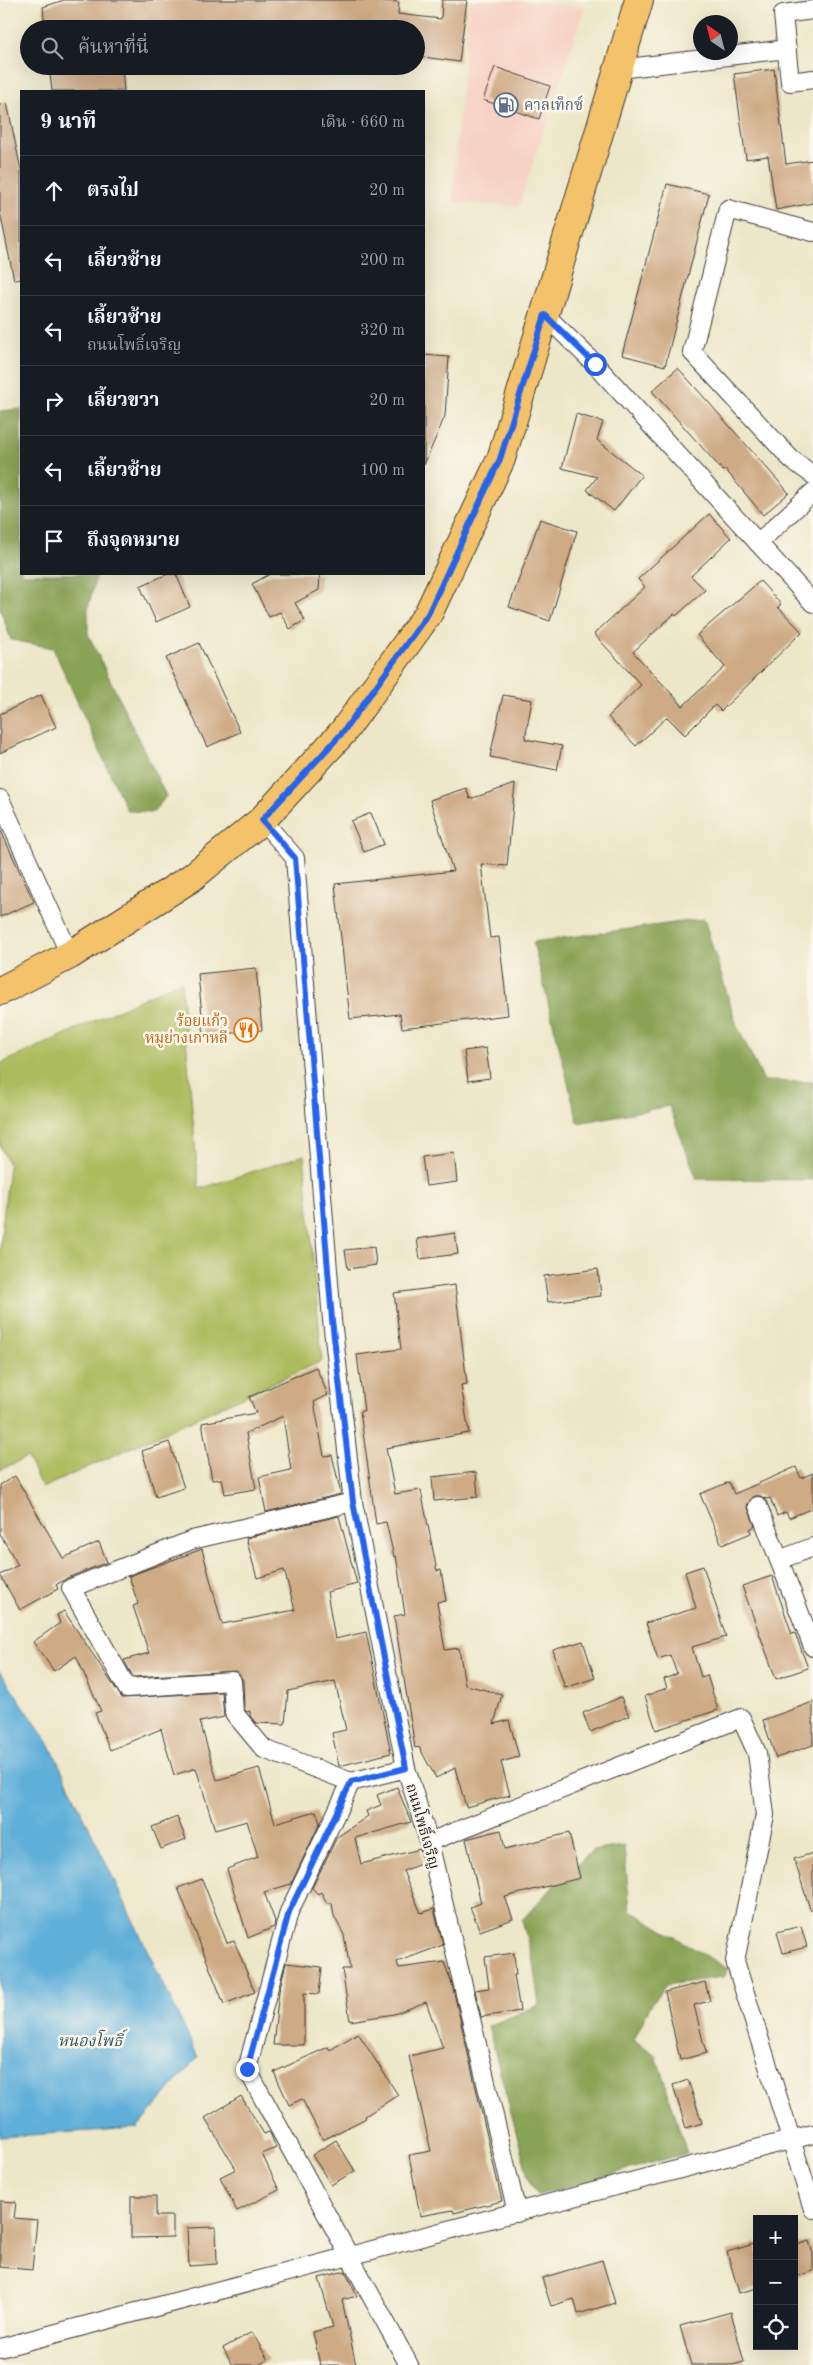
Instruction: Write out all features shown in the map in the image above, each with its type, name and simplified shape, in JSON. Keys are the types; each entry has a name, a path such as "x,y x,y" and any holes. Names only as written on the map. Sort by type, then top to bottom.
{"main road":[{"path":"0,991 70,955 191,878 262,820 343,732 428,614 500,459 640,0"}],"street":[{"path":"813,10 783,14 790,82 813,80"},
{"path":"619,69 786,49"},
{"path":"813,232 728,209 692,352 791,459 813,475"},
{"path":"545,315 595,364 813,603"},
{"path":"758,544 813,492"},
{"path":"0,798 70,955"},
{"name":"ถนนโพธิ์เจริญ","path":"262,820 295,858 332,1320 353,1502 406,1768 429,1842 517,2213"},
{"path":"353,1502 192,1540 71,1588 127,1688 232,1681 234,1713 264,1749 351,1782 406,1768"},
{"path":"758,1506 813,1647"},
{"path":"779,1560 813,1547"},
{"path":"429,1842 741,1718 757,1753 765,1814 736,1961 813,2209"},
{"path":"351,1782 289,1912 247,2069 409,2365"},
{"path":"0,2348 813,2134"}],"shaded area":[{"name":"คาลเท็กซ์","path":"469,0 502,0 585,7 519,206 452,202"}],"green space":[{"path":"20,409 20,575 98,575 96,576 88,608 88,634 166,796 154,812 127,811 53,648 11,640 0,608 0,411"},
{"path":"704,919 737,1026 764,1081 813,1082 813,1180 697,1179 669,1106 578,1123 533,942"},
{"path":"181,981 199,1189 304,1155 322,1361 42,1488 27,1457 0,1470 0,1248 9,1165 0,1145 0,1064"},
{"path":"624,1846 630,1910 728,1969 723,1977 666,1985 650,2006 634,2040 656,2055 687,2153 538,2195 530,2184 488,2026 539,2005 533,1963 522,1920 554,1885 593,1850"}],"water":[{"name":"หนองโพธิ์","path":"0,1671 50,1745 198,2057 137,2128 0,2137"}],"building":[{"path":"64,0 367,0 399,2 398,14 441,19 442,0 467,0 459,62 425,57 425,20 44,20 43,7"},
{"path":"495,67 550,86 539,119 483,100"},
{"path":"774,69 786,164 813,160 813,203 776,210 768,156 746,159 734,74"},
{"path":"50,75 123,75 124,90 52,90"},
{"path":"7,103 20,165 20,279 14,280 0,212 0,104"},
{"path":"667,184 709,194 665,366 622,355"},
{"path":"425,355 449,357 445,416 425,463"},
{"path":"678,368 789,493 763,515 725,469 723,471 652,391"},
{"path":"576,414 603,422 597,440 642,475 614,511 587,490 597,477 562,468"},
{"path":"709,514 731,538 691,576 705,590 676,616 674,614 633,652 683,706 725,667 697,635 760,581 781,604 778,607 802,632 721,711 715,705 685,735 667,717 636,746 608,717 641,685 594,634 645,587 638,579"},
{"path":"540,519 577,531 550,621 509,607"},
{"path":"166,575 176,575 190,607 156,622 140,586"},
{"path":"268,575 320,575 319,590 295,603 305,620 290,629 280,612 269,617 252,584"},
{"path":"199,643 240,732 207,747 166,658"},
{"path":"41,695 56,727 0,753 0,714"},
{"path":"503,695 532,700 525,739 562,746 557,770 490,757"},
{"path":"515,784 507,866 481,864 490,938 499,937 508,1015 402,1028 400,1014 350,1019 335,884 453,871 430,800 466,788 470,799"},
{"path":"371,813 384,844 364,852 351,821"},
{"path":"0,829 34,902 0,917"},
{"path":"256,968 262,1030 204,1036 198,974"},
{"path":"486,1048 490,1078 468,1081 464,1051"},
{"path":"454,1153 457,1182 426,1186 422,1157"},
{"path":"455,1233 458,1254 420,1259 417,1239"},
{"path":"374,1247 376,1265 348,1269 345,1250"},
{"path":"598,1269 601,1296 548,1302 544,1276"},
{"path":"455,1285 467,1384 461,1385 469,1433 386,1448 395,1494 421,1490 437,1571 441,1570 446,1601 437,1602 445,1650 459,1648 465,1685 502,1694 494,1724 509,1720 519,1757 501,1762 510,1795 466,1807 455,1768 436,1778 419,1747 415,1748 394,1616 405,1614 396,1556 394,1557 386,1522 376,1524 360,1411 364,1411 357,1355 401,1349 394,1293"},
{"path":"316,1367 328,1395 314,1402 324,1456 332,1455 341,1494 266,1512 259,1477 291,1470 283,1416 246,1433 256,1489 225,1494 222,1479 212,1480 202,1423 256,1413 249,1397"},
{"path":"169,1442 184,1488 156,1497 142,1451"},
{"path":"796,1467 801,1478 813,1473 813,1508 789,1518 786,1512 777,1516 770,1498 754,1496 747,1505 755,1526 750,1529 751,1533 722,1545 700,1494 729,1482 734,1494"},
{"path":"476,1472 478,1497 434,1501 432,1477"},
{"path":"15,1476 63,1558 99,1542 107,1562 67,1578 56,1585 58,1589 20,1610 0,1575 18,1565 0,1534 0,1485"},
{"path":"339,1516 357,1584 327,1592 335,1639 366,1632 391,1753 339,1766 332,1733 346,1730 335,1681 288,1691 285,1724 256,1723 250,1716 250,1711 247,1712 244,1709 243,1680 236,1671 133,1677 124,1660 149,1653 133,1606 138,1604 129,1576 202,1549 222,1624 295,1610 284,1570 257,1578 246,1538"},
{"path":"703,1566 726,1637 692,1647 701,1677 707,1675 718,1710 656,1730 645,1696 667,1688 664,1679 677,1674 670,1655 658,1659 646,1623 696,1608 685,1572"},
{"path":"772,1576 792,1634 795,1633 808,1668 776,1679 742,1586"},
{"path":"64,1611 122,1698 222,1692 224,1717 200,1722 217,1780 259,1768 275,1823 316,1811 320,1823 291,1884 264,1892 275,1921 274,1927 248,1938 227,1869 258,1857 247,1821 215,1830 196,1768 174,1775 161,1729 110,1750 95,1713 101,1711 76,1656 54,1671 33,1642 60,1623 57,1615"},
{"path":"583,1641 595,1678 565,1688 553,1650"},
{"path":"621,1697 629,1716 590,1732 583,1713"},
{"path":"813,1702 813,1745 776,1758 763,1720"},
{"path":"397,1787 411,1822 355,1838 361,1864 420,1849 423,1863 403,1871 421,1913 434,1909 443,1945 397,1962 399,1968 444,1962 452,1984 502,2201 454,2213 453,2210 420,2216 409,2155 431,2151 409,2056 443,2048 426,2002 394,2014 350,2021 342,1969 350,1969 344,1935 334,1916 332,1903 327,1903 321,1892 318,1894 312,1888 337,1837 368,1816 366,1811 381,1805 377,1795"},
{"path":"177,1817 186,1839 161,1849 152,1827"},
{"path":"501,1830 505,1849 569,1833 580,1878 505,1897 513,1919 480,1931 470,1907 481,1903 466,1839"},
{"path":"813,1853 813,1909 810,1909 794,1859"},
{"path":"202,1879 227,1943 234,1941 255,1992 224,2004 178,1888"},
{"path":"801,1926 807,1947 783,1953 777,1932"},
{"path":"514,1953 516,1975 514,1975 520,2011 481,2017 475,1990 489,1988 485,1957"},
{"path":"286,1963 322,1967 319,1994 304,1993 304,2045 273,2045 279,1991"},
{"path":"705,1982 710,2001 694,2005 706,2053 680,2060 665,1992"},
{"path":"358,2033 398,2095 365,2116 366,2118 323,2140 302,2099 289,2105 274,2072 328,2047 330,2050"},
{"path":"688,2080 702,2123 686,2128 673,2085"},
{"path":"241,2096 264,2134 269,2132 271,2135 276,2148 262,2154 279,2190 237,2211 220,2177 236,2169 205,2118"},
{"path":"336,2140 355,2171 331,2185 312,2155"},
{"path":"131,2196 156,2196 156,2216 173,2216 173,2237 131,2238"},
{"path":"0,2201 16,2202 14,2218 37,2220 32,2270 0,2267"},
{"path":"216,2227 217,2264 189,2266 187,2228"},
{"path":"809,2241 813,2254 813,2271 798,2276 798,2260 798,2245"},
{"path":"753,2244 753,2289 739,2293 727,2252"},
{"path":"602,2260 615,2303 578,2314 574,2299 551,2306 542,2278"},
{"path":"345,2271 357,2296 342,2300 356,2365 320,2365 313,2332 333,2327 319,2278"},
{"path":"731,2312 744,2362 732,2365 691,2365 680,2326"},
{"path":"252,2332 268,2360 258,2365 233,2365 223,2348"}],"place":[{"name":"คาลเท็กซ์","path":"506,105"},
{"name":"ร้อยแก้ว หมูย่างเกาหลี","path":"246,1030"}],"route":[{"path":"247,2069 289,1912 351,1782 364,1777 406,1768 353,1502 332,1320 295,858 262,820 343,732 428,614 500,459 545,315 595,364"}]}
